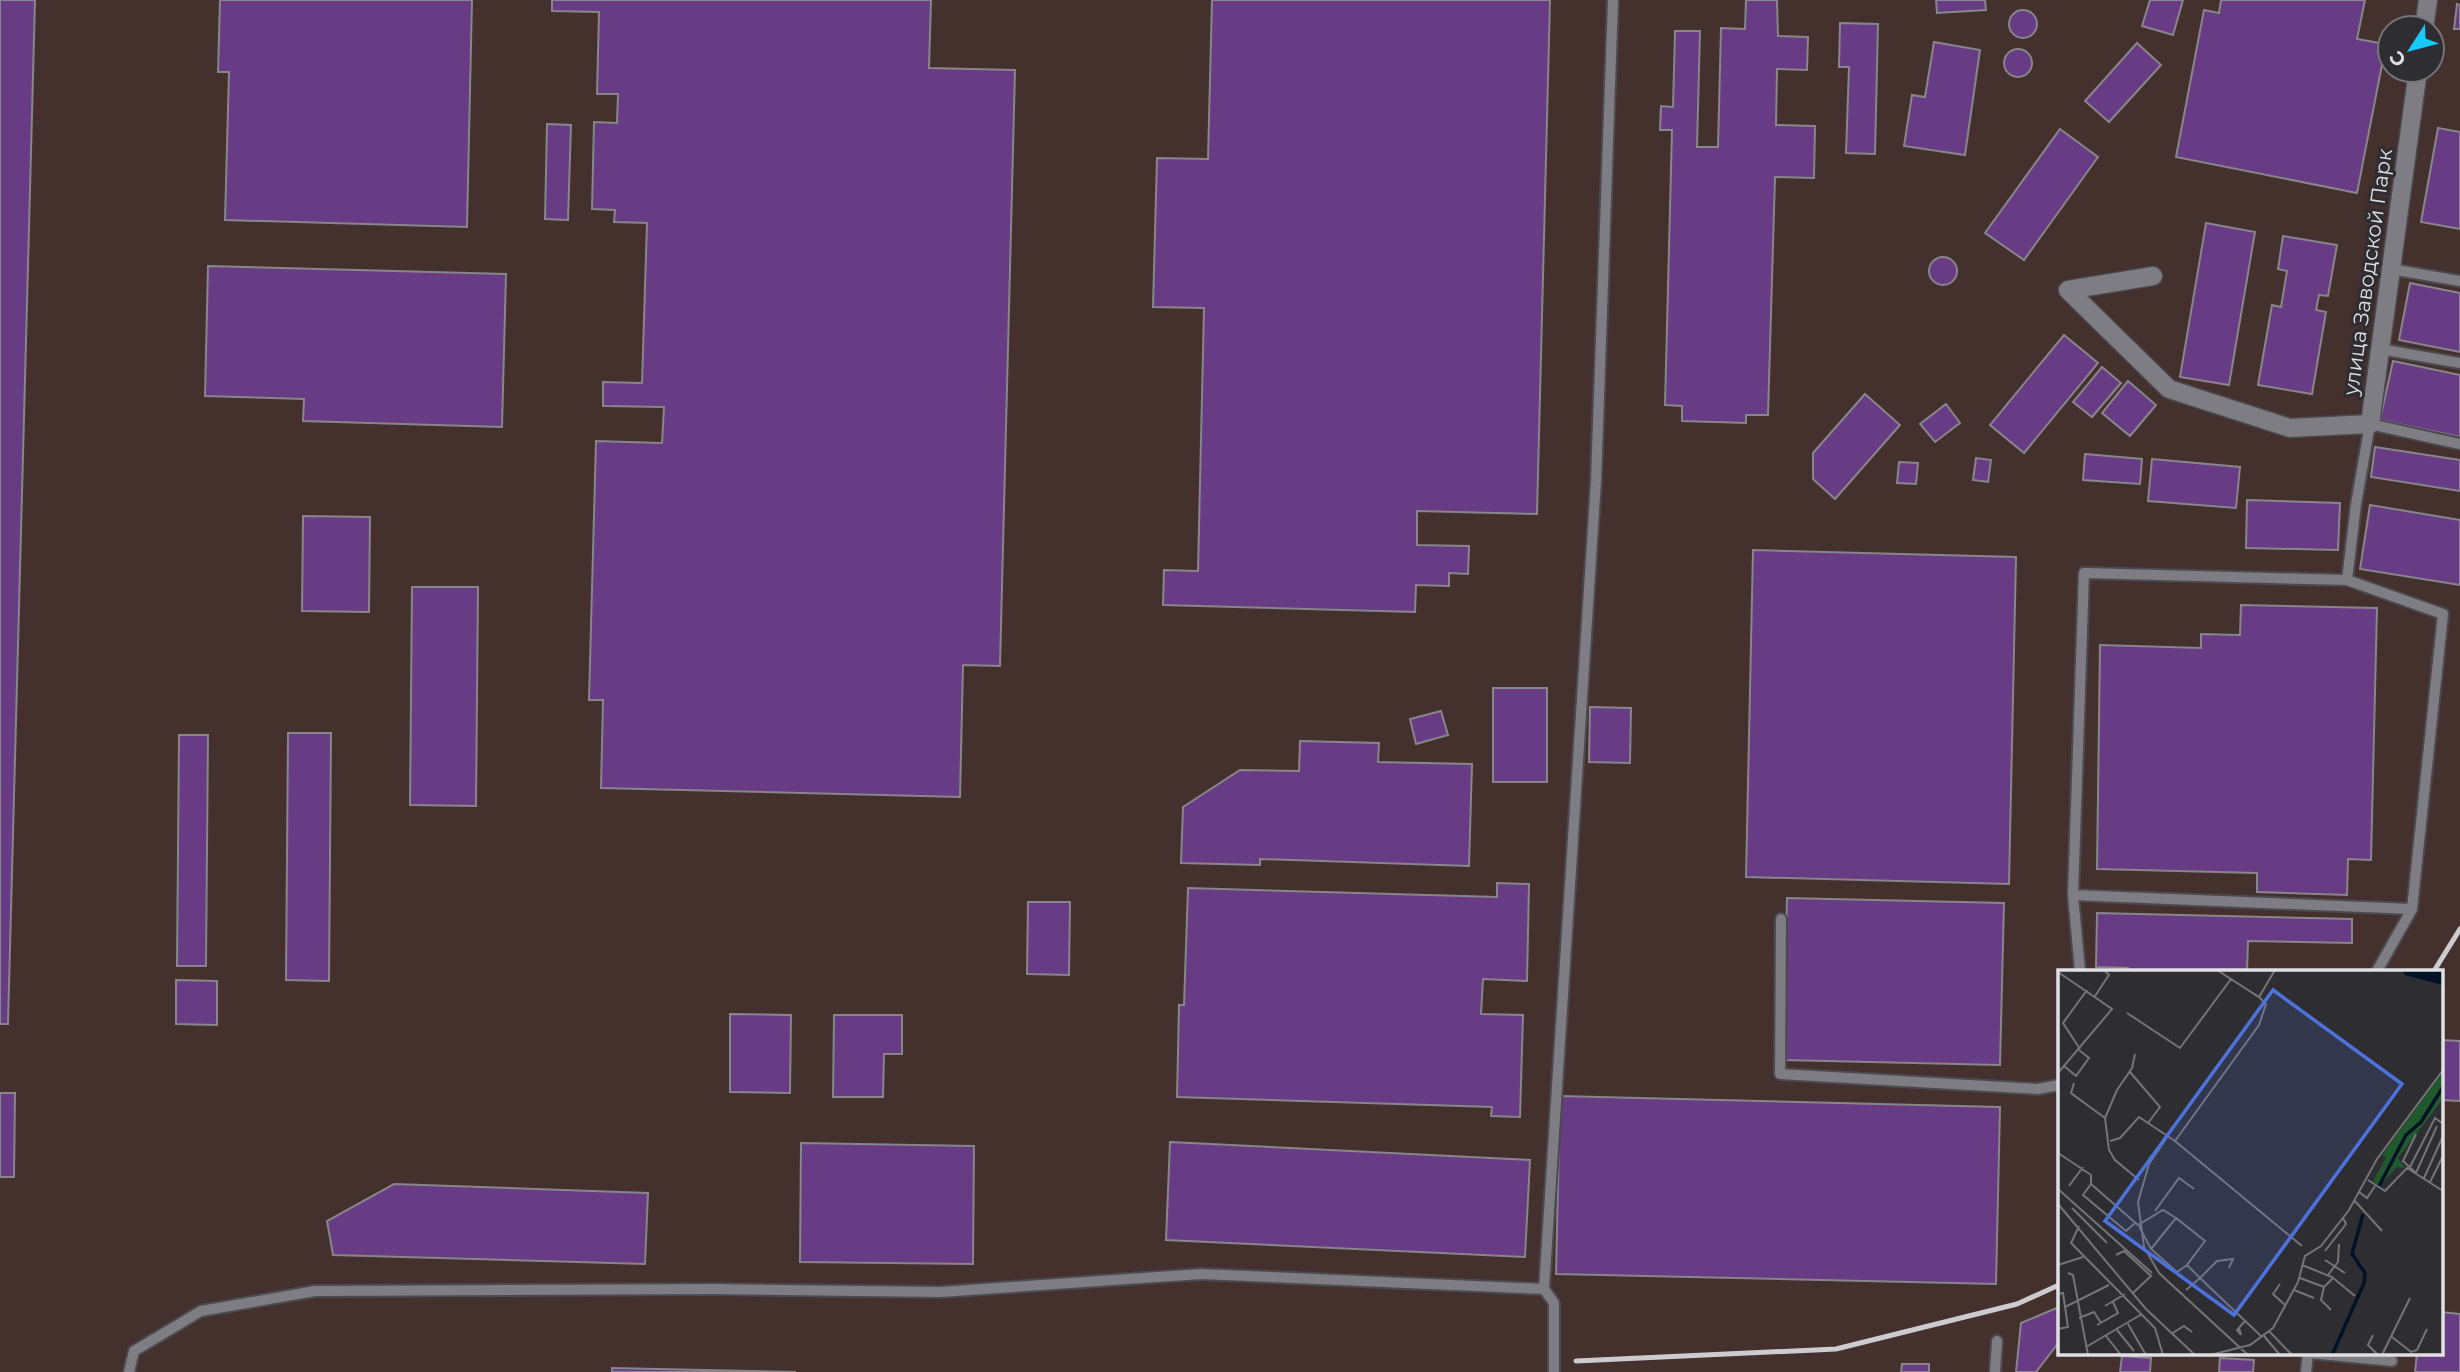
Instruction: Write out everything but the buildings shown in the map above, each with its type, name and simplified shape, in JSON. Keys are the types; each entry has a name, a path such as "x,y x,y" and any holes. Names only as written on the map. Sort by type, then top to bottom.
{"street":[{"name":"улица Заводской Парк","path":"2153,276 2068,290 2169,389 2290,428 2370,424 2416,84"}],"lane":[{"path":"1554,1372 1554,1303 1544,1289 1595,495 1613,0"},
{"path":"2391,269 2460,281"},
{"path":"2380,349 2460,363"},
{"path":"2347,580 2356,504 2370,424 2460,444"},
{"path":"2080,970 2073,895 2084,573 2347,580 2443,614 2413,909 2378,970"},
{"path":"2073,895 2413,909"},
{"path":"1781,919 1780,1074 2038,1089 2058,1086"},
{"path":"129,1372 134,1351 201,1311 315,1291 714,1289 940,1292 1201,1274 1544,1289"},
{"path":"1995,1372 1997,1341"},
{"path":"2306,1372 2309,1354"},
{"path":"2318,1354 2392,1362"}],"shaded area":[{"path":"0,0 2460,0 2460,1372 0,1372"}],"railway":[{"path":"2435,970 2460,929"},
{"path":"1576,1361 1836,1349 2017,1304 2058,1285"}]}
